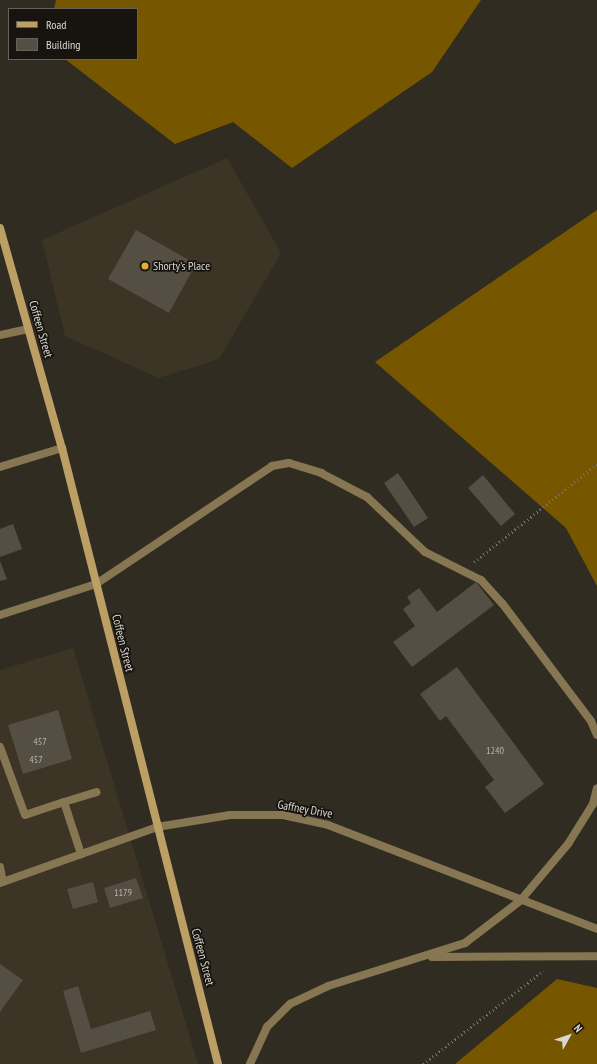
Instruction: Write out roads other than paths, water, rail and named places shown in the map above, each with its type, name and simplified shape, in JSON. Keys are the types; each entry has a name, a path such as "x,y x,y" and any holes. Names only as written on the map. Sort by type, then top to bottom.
{"main road":[{"name":"Coffeen Street","path":"0,228 2,242 62,448 156,827 218,1064"}],"street":[{"path":"0,335 28,330"},
{"path":"0,467 62,448"},
{"path":"0,615 96,584 272,466 289,463 321,473 366,497 425,552 481,580 502,603 591,721 597,735"},
{"path":"0,747 25,815 97,792"},
{"path":"250,1064 267,1027 290,1004 328,986 466,943 520,901 568,844 593,804 597,788"},
{"path":"64,802 81,854"},
{"name":"Gaffney Drive","path":"2,883 156,827 230,815 283,815 328,824 520,901 597,929"},
{"path":"0,867 2,883"},
{"path":"421,958 597,956"}],"place":[{"name":"Shorty's Place","path":"145,266"}]}
